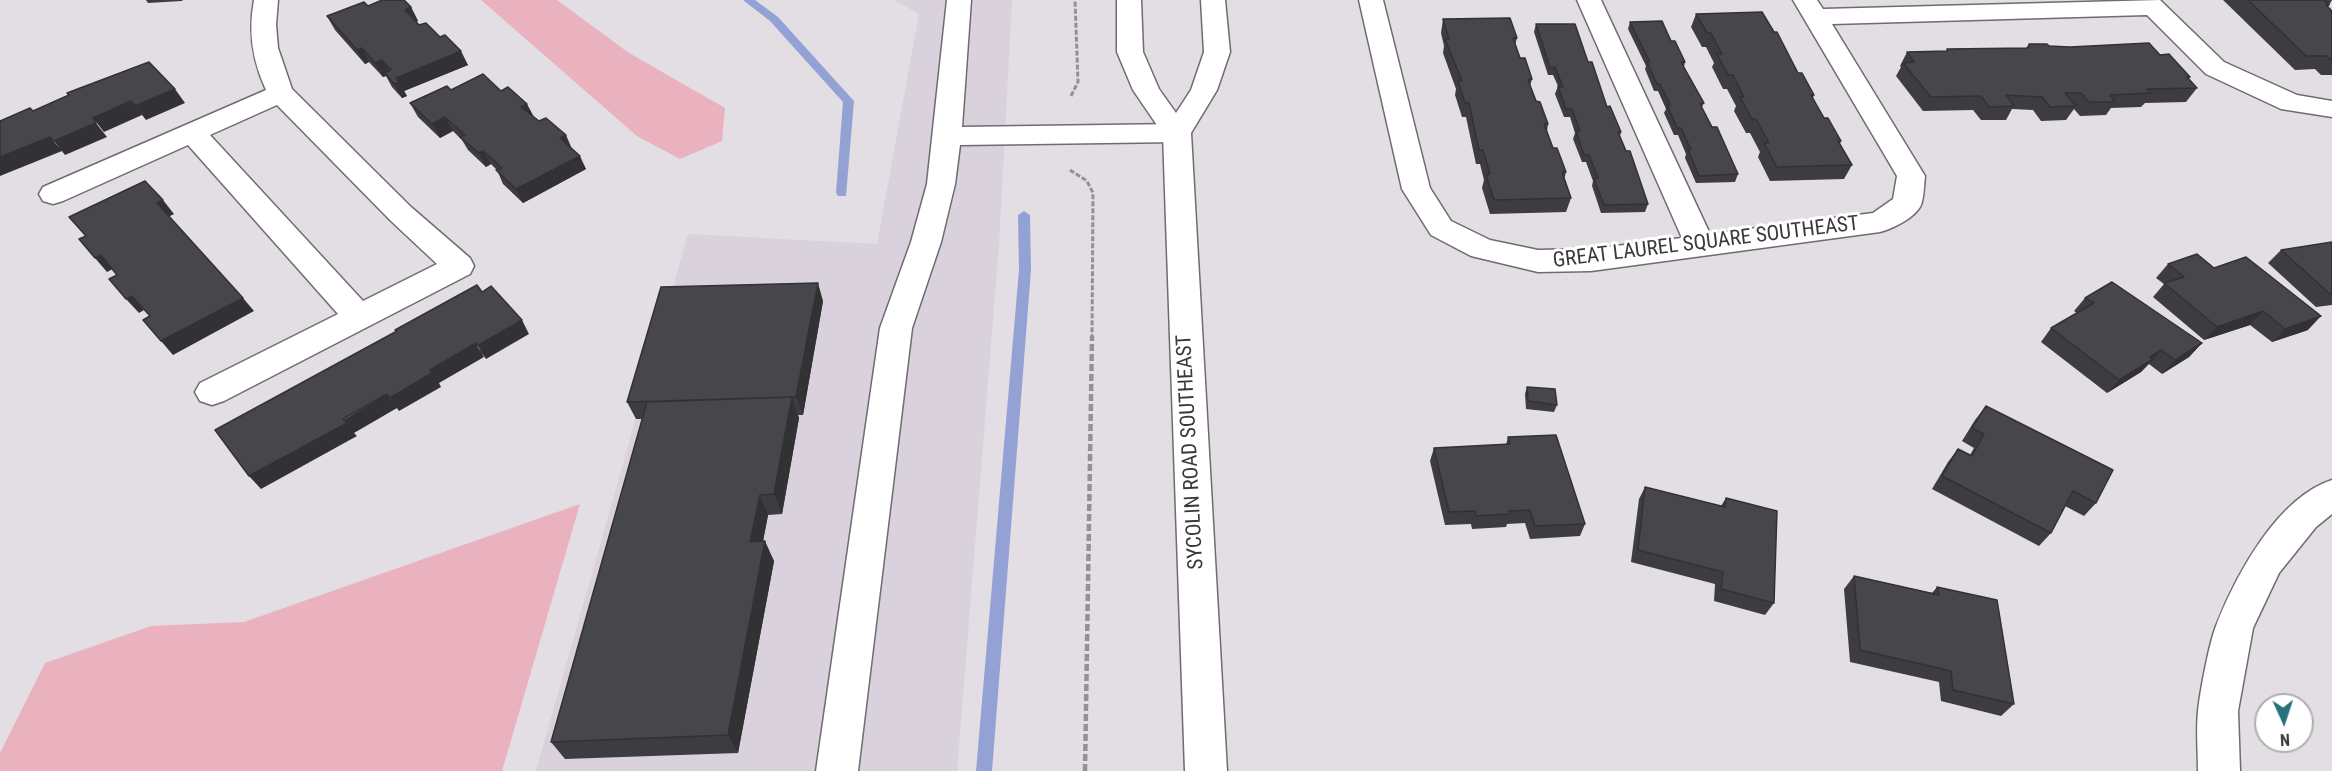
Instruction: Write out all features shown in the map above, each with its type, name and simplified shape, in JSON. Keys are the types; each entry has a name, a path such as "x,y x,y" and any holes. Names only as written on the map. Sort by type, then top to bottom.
{"street":[{"path":"212,392 459,266 401,214 281,93 268,69 263,40 266,0"},
{"path":"837,771 896,328 926,242 941,184 959,0"},
{"path":"1129,0 1130,52 1146,90 1177,133"},
{"path":"1177,133 1204,90 1217,52 1213,0"},
{"name":"GREAT LAUREL SQUARE SOUTHEAST","path":"1371,0 1416,189 1441,228 1482,249 1538,261 1591,260 1880,222 1907,204 1911,176 1811,8"},
{"path":"1589,0 1700,245"},
{"path":"1811,8 2149,4 2215,68 2291,103 2332,109"},
{"path":"53,194 281,93"},
{"path":"193,132 359,317"},
{"path":"947,136 1177,133"},
{"name":"SYCOLIN ROAD SOUTHEAST","path":"1177,133 1206,771"},
{"path":"2219,771 2218,711 2234,628 2266,562 2303,516 2332,494"}],"path":[{"path":"1071,96 1078,82 1075,0"},
{"path":"1070,169 1087,182 1093,194 1092,434 1085,771"}],"shaded area":[{"path":"481,0 557,0 629,53 725,108 722,141 680,159 637,136"},
{"path":"894,0 1012,0 999,244 957,771 536,771 688,234 877,244 919,14"},
{"path":"580,504 502,771 0,771 0,753 45,663 151,626 244,622"}],"building":[{"path":"382,0 404,0 411,7 405,10 419,25 426,23 440,37 445,35 461,51 396,78 399,82 394,84 385,73 391,70 382,60 375,63 362,48 357,50 327,16 364,2 368,6"},
{"path":"2248,0 2324,0 2332,11 2332,61 2327,56 2306,56"},
{"path":"1762,12 1774,32 1777,32 1798,73 1802,73 1814,95 1811,95 1824,118 1828,118 1852,165 1777,167 1764,143 1769,143 1756,119 1752,119 1740,97 1744,97 1733,75 1728,75 1717,54 1722,54 1711,33 1707,33 1696,14"},
{"path":"1510,18 1517,38 1513,38 1520,58 1525,58 1532,79 1528,80 1536,101 1540,102 1548,124 1544,124 1553,148 1557,148 1566,172 1562,172 1571,198 1494,200 1486,175 1490,174 1483,150 1479,150 1469,103 1465,103 1458,81 1462,81 1445,39 1449,39 1443,19"},
{"path":"1662,21 1671,41 1675,41 1685,62 1681,62 1704,103 1700,104 1712,127 1717,127 1738,174 1699,176 1688,150 1691,150 1681,128 1677,128 1667,105 1670,105 1660,84 1657,84 1647,62 1650,62 1630,22"},
{"path":"1536,24 1575,24 1588,62 1592,62 1607,107 1610,106 1621,132 1618,132 1626,151 1630,151 1648,204 1604,205 1594,179 1598,178 1589,155 1584,155 1576,131 1580,131 1572,109 1566,109 1558,86 1563,87 1555,67 1550,68"},
{"path":"2149,43 2160,55 2169,54 2197,88 2147,89 2151,93 2110,95 2115,102 2089,102 2081,93 2065,93 2076,106 2050,107 2042,97 2006,95 2014,106 1989,107 1981,96 1931,97 1903,63 1914,62 1907,52 2029,48 2029,44 2070,47"},
{"path":"149,62 175,89 135,106 131,101 93,118 96,123 54,141 50,137 0,157 0,121 30,108 33,111 69,95 67,93"},
{"path":"483,74 501,91 508,87 527,104 521,107 539,121 546,118 566,135 560,138 580,156 516,189 496,170 502,168 483,151 479,153 460,137 465,135 445,117 432,124 410,103 447,86 451,90"},
{"path":"145,181 163,200 157,203 243,298 161,341 143,320 150,316 132,296 126,299 109,279 117,275 101,255 95,258 79,239 86,236 69,217"},
{"path":"2332,242 2332,293 2330,294 2281,250"},
{"path":"2197,254 2214,268 2246,257 2321,316 2285,329 2263,311 2217,327 2164,283 2184,277 2168,264"},
{"path":"2112,282 2202,343 2175,360 2161,350 2150,357 2153,359 2119,380 2051,328 2094,303 2085,298"},
{"path":"818,283 796,397 627,402 661,287"},
{"path":"477,285 482,292 491,286 522,320 430,370 432,373 390,398 387,394 343,419 347,423 249,476 215,430 397,331 395,330"},
{"path":"1527,387 1555,389 1557,405 1528,401"},
{"path":"792,397 774,494 760,495 750,542 765,541 728,735 551,742 647,402"},
{"path":"1986,406 2113,470 2096,503 2073,491 2051,533 1942,476 1958,449 1972,456 1984,434 1972,428"},
{"path":"1556,435 1585,524 1535,526 1530,510 1476,516 1475,511 1449,512 1434,448 1510,444 1508,437"},
{"path":"1645,487 1725,507 1726,498 1777,511 1774,603 1721,589 1723,572 1638,550"},
{"path":"1854,576 1939,595 1937,587 1997,600 2014,704 1953,690 1951,671 1860,650"}],"waterway":[{"path":"748,0 774,19 849,101 842,193"},
{"path":"984,771 1025,270 1024,215"}]}
